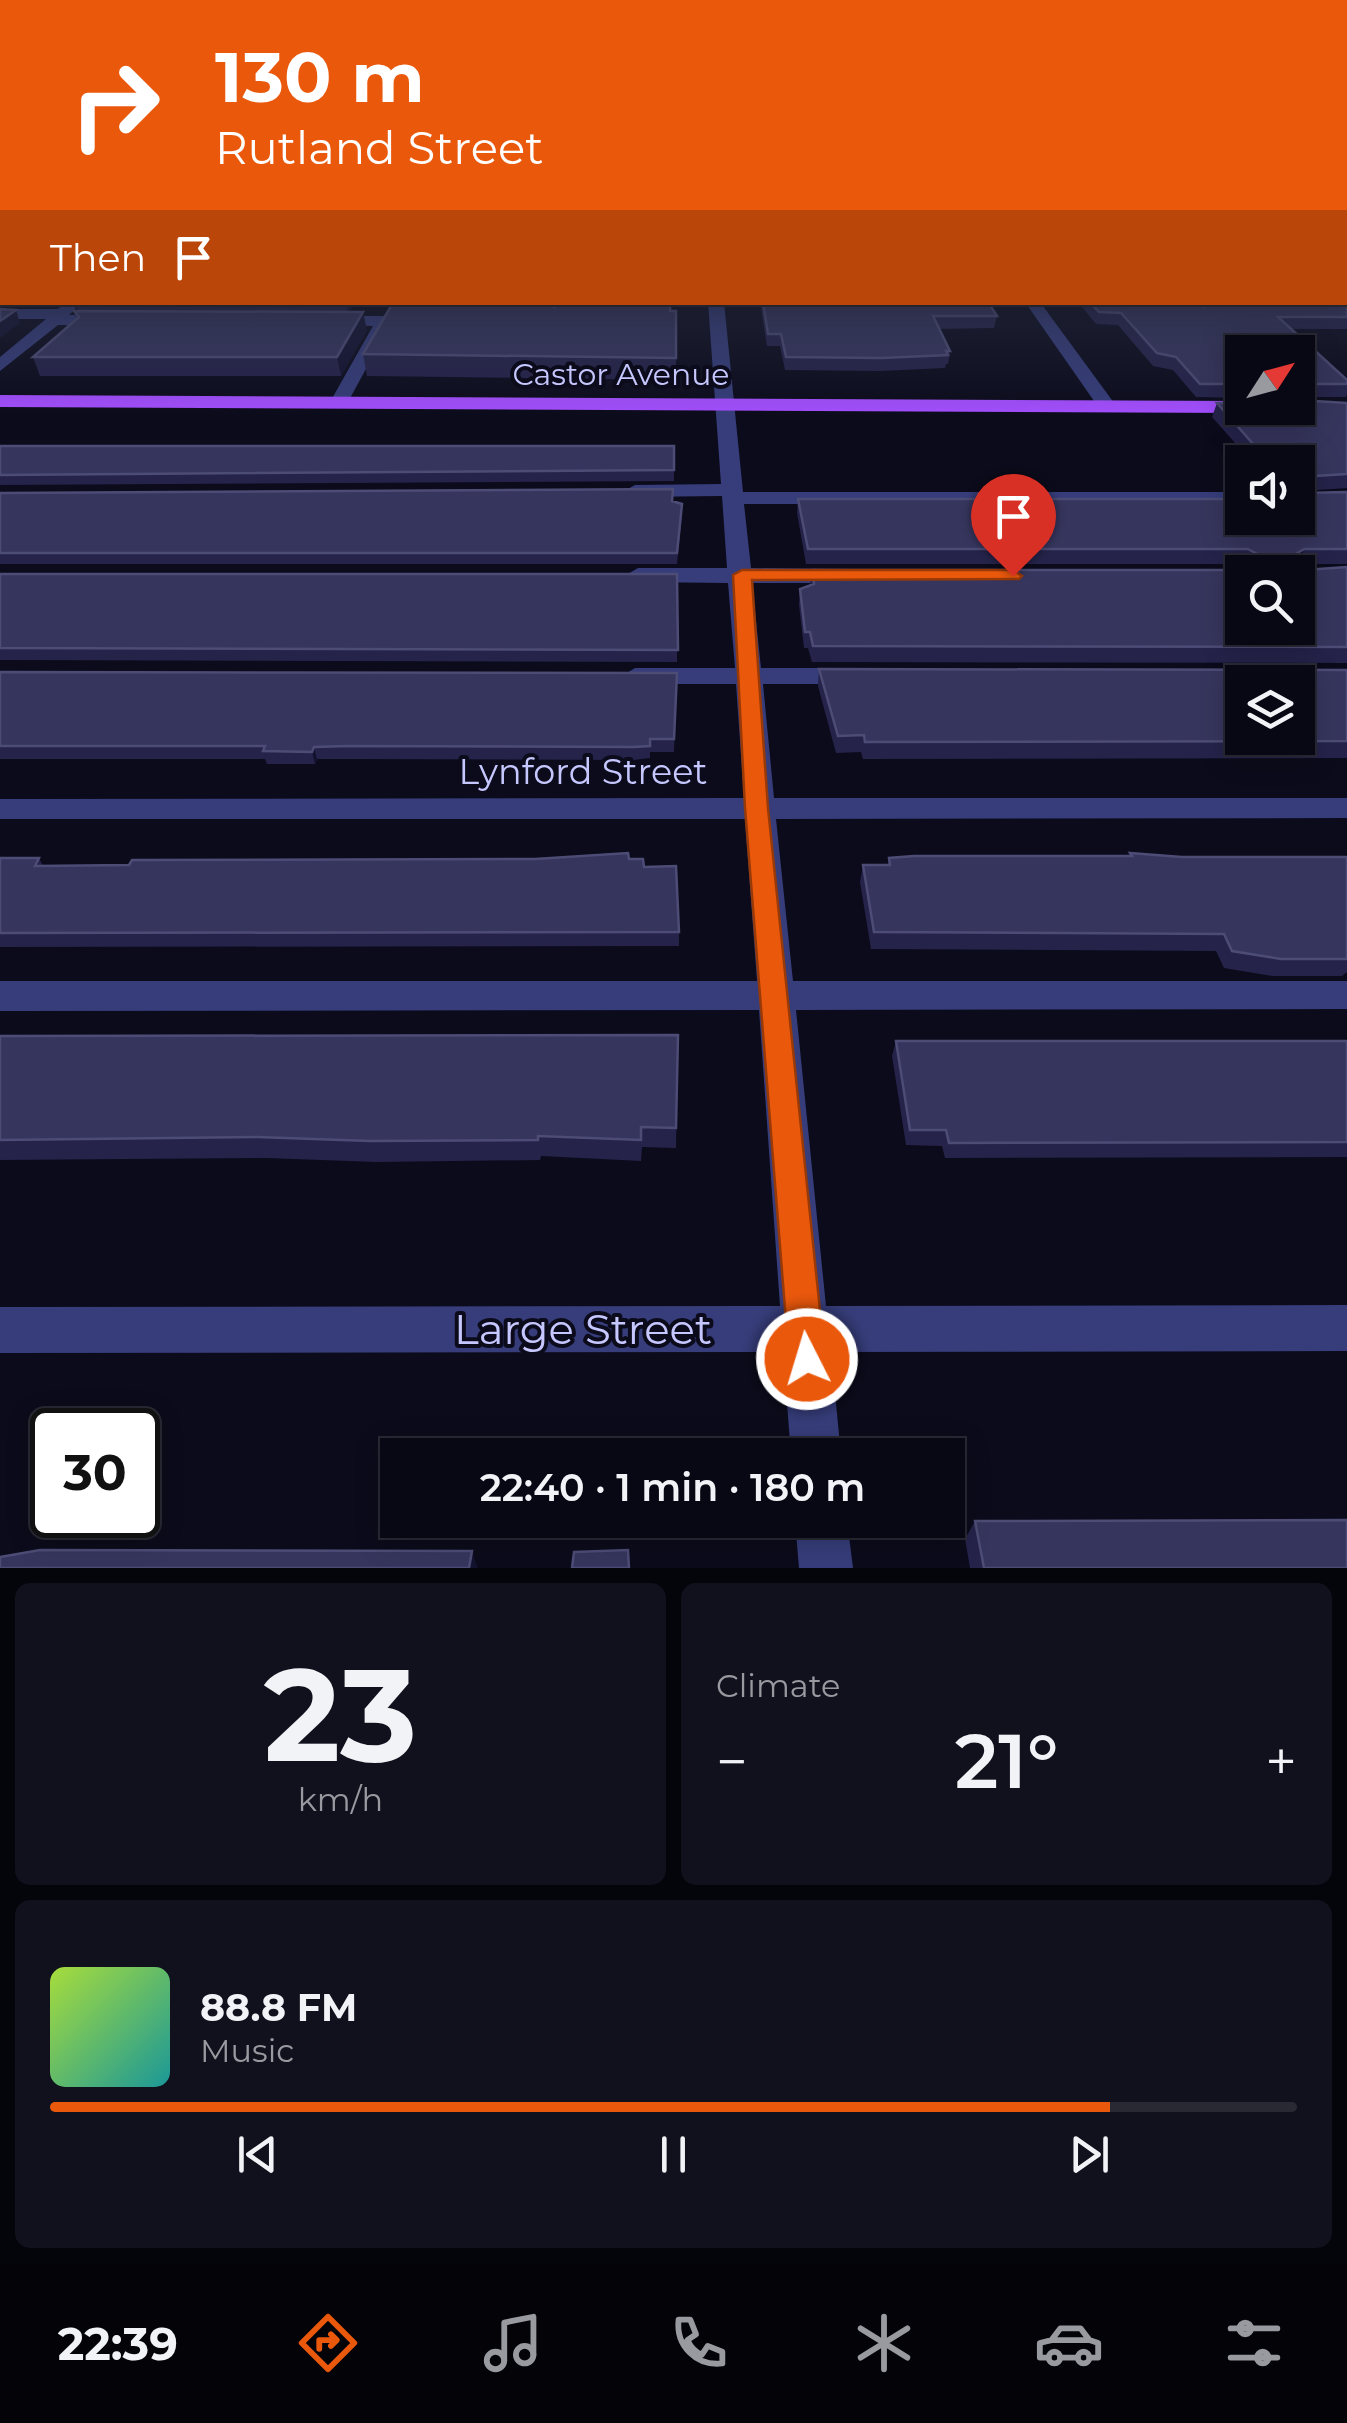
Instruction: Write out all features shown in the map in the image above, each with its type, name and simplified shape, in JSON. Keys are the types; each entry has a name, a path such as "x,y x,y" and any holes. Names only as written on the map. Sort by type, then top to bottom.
{"main road":[{"name":"Castor Avenue","path":"0,401 1225,407"}],"street":[{"path":"339,402 392,305"},
{"path":"716,305 814,1438"},
{"path":"1034,305 1108,407"},
{"path":"0,314 63,312 131,320"},
{"path":"0,366 63,312"},
{"path":"306,321 384,321"},
{"path":"604,491 1225,498"},
{"path":"606,575 883,576"},
{"path":"608,676 895,676"},
{"name":"Lynford Street","path":"0,809 1347,808"},
{"path":"0,996 1347,995"},
{"name":"Large Street","path":"0,1330 1347,1328"},
{"path":"823,1538 826,1568"}],"building":[{"path":"670,305 670,311 676,311 676,358 363,354 391,306"},
{"path":"763,305 990,305 997,316 933,316 950,351 946,351 948,355 786,357 781,334 768,334"},
{"path":"1093,305 1347,305 1347,317 1278,317 1298,335 1225,335 1225,384 1200,384 1176,357 1157,353 1121,313 1099,312"},
{"path":"0,309 16,310 0,321"},
{"path":"74,311 363,312 337,357 33,357 79,317"},
{"path":"1315,351 1347,380 1347,384 1315,384"},
{"path":"1315,401 1347,403 1347,474 1315,476 1315,445 1254,445 1236,425 1315,425"},
{"path":"0,446 674,446 674,470 0,475"},
{"path":"673,489 672,501 682,504 677,553 0,553 0,493"},
{"path":"1347,492 1347,549 1258,555 1248,549 808,549 798,499 1225,499 1225,535 1315,535 1315,493"},
{"path":"1347,567 1347,647 813,646 810,632 805,632 800,589 814,584 812,570 1225,570 1225,645 1315,645 1315,569"},
{"path":"0,574 677,574 678,650 0,648"},
{"path":"819,669 1225,670 1225,741 865,742 864,735 838,736"},
{"path":"1315,670 1347,670 1347,741 1315,741"},
{"path":"0,672 677,673 674,739 650,739 650,746 634,747 349,746 314,747 312,752 263,751 265,746 0,746"},
{"path":"628,853 629,859 643,859 644,867 676,866 679,932 0,933 0,858 39,858 35,866 129,865 132,860 535,859"},
{"path":"1130,853 1182,857 1347,857 1347,959 1281,959 1232,951 1224,934 874,932 863,865 890,865 889,858 914,856 1132,856"},
{"path":"678,1035 676,1128 641,1127 641,1140 538,1136 538,1140 0,1140 0,1036"},
{"path":"896,1041 1347,1041 1347,1142 949,1143 946,1130 910,1130"},
{"path":"1347,1520 1347,1568 984,1568 975,1521"},
{"path":"40,1550 472,1551 469,1568 0,1568 0,1557"},
{"path":"628,1550 629,1568 572,1568 574,1552"}],"route":[{"path":"807,1359 757,808 742,575 1013,576"}]}
